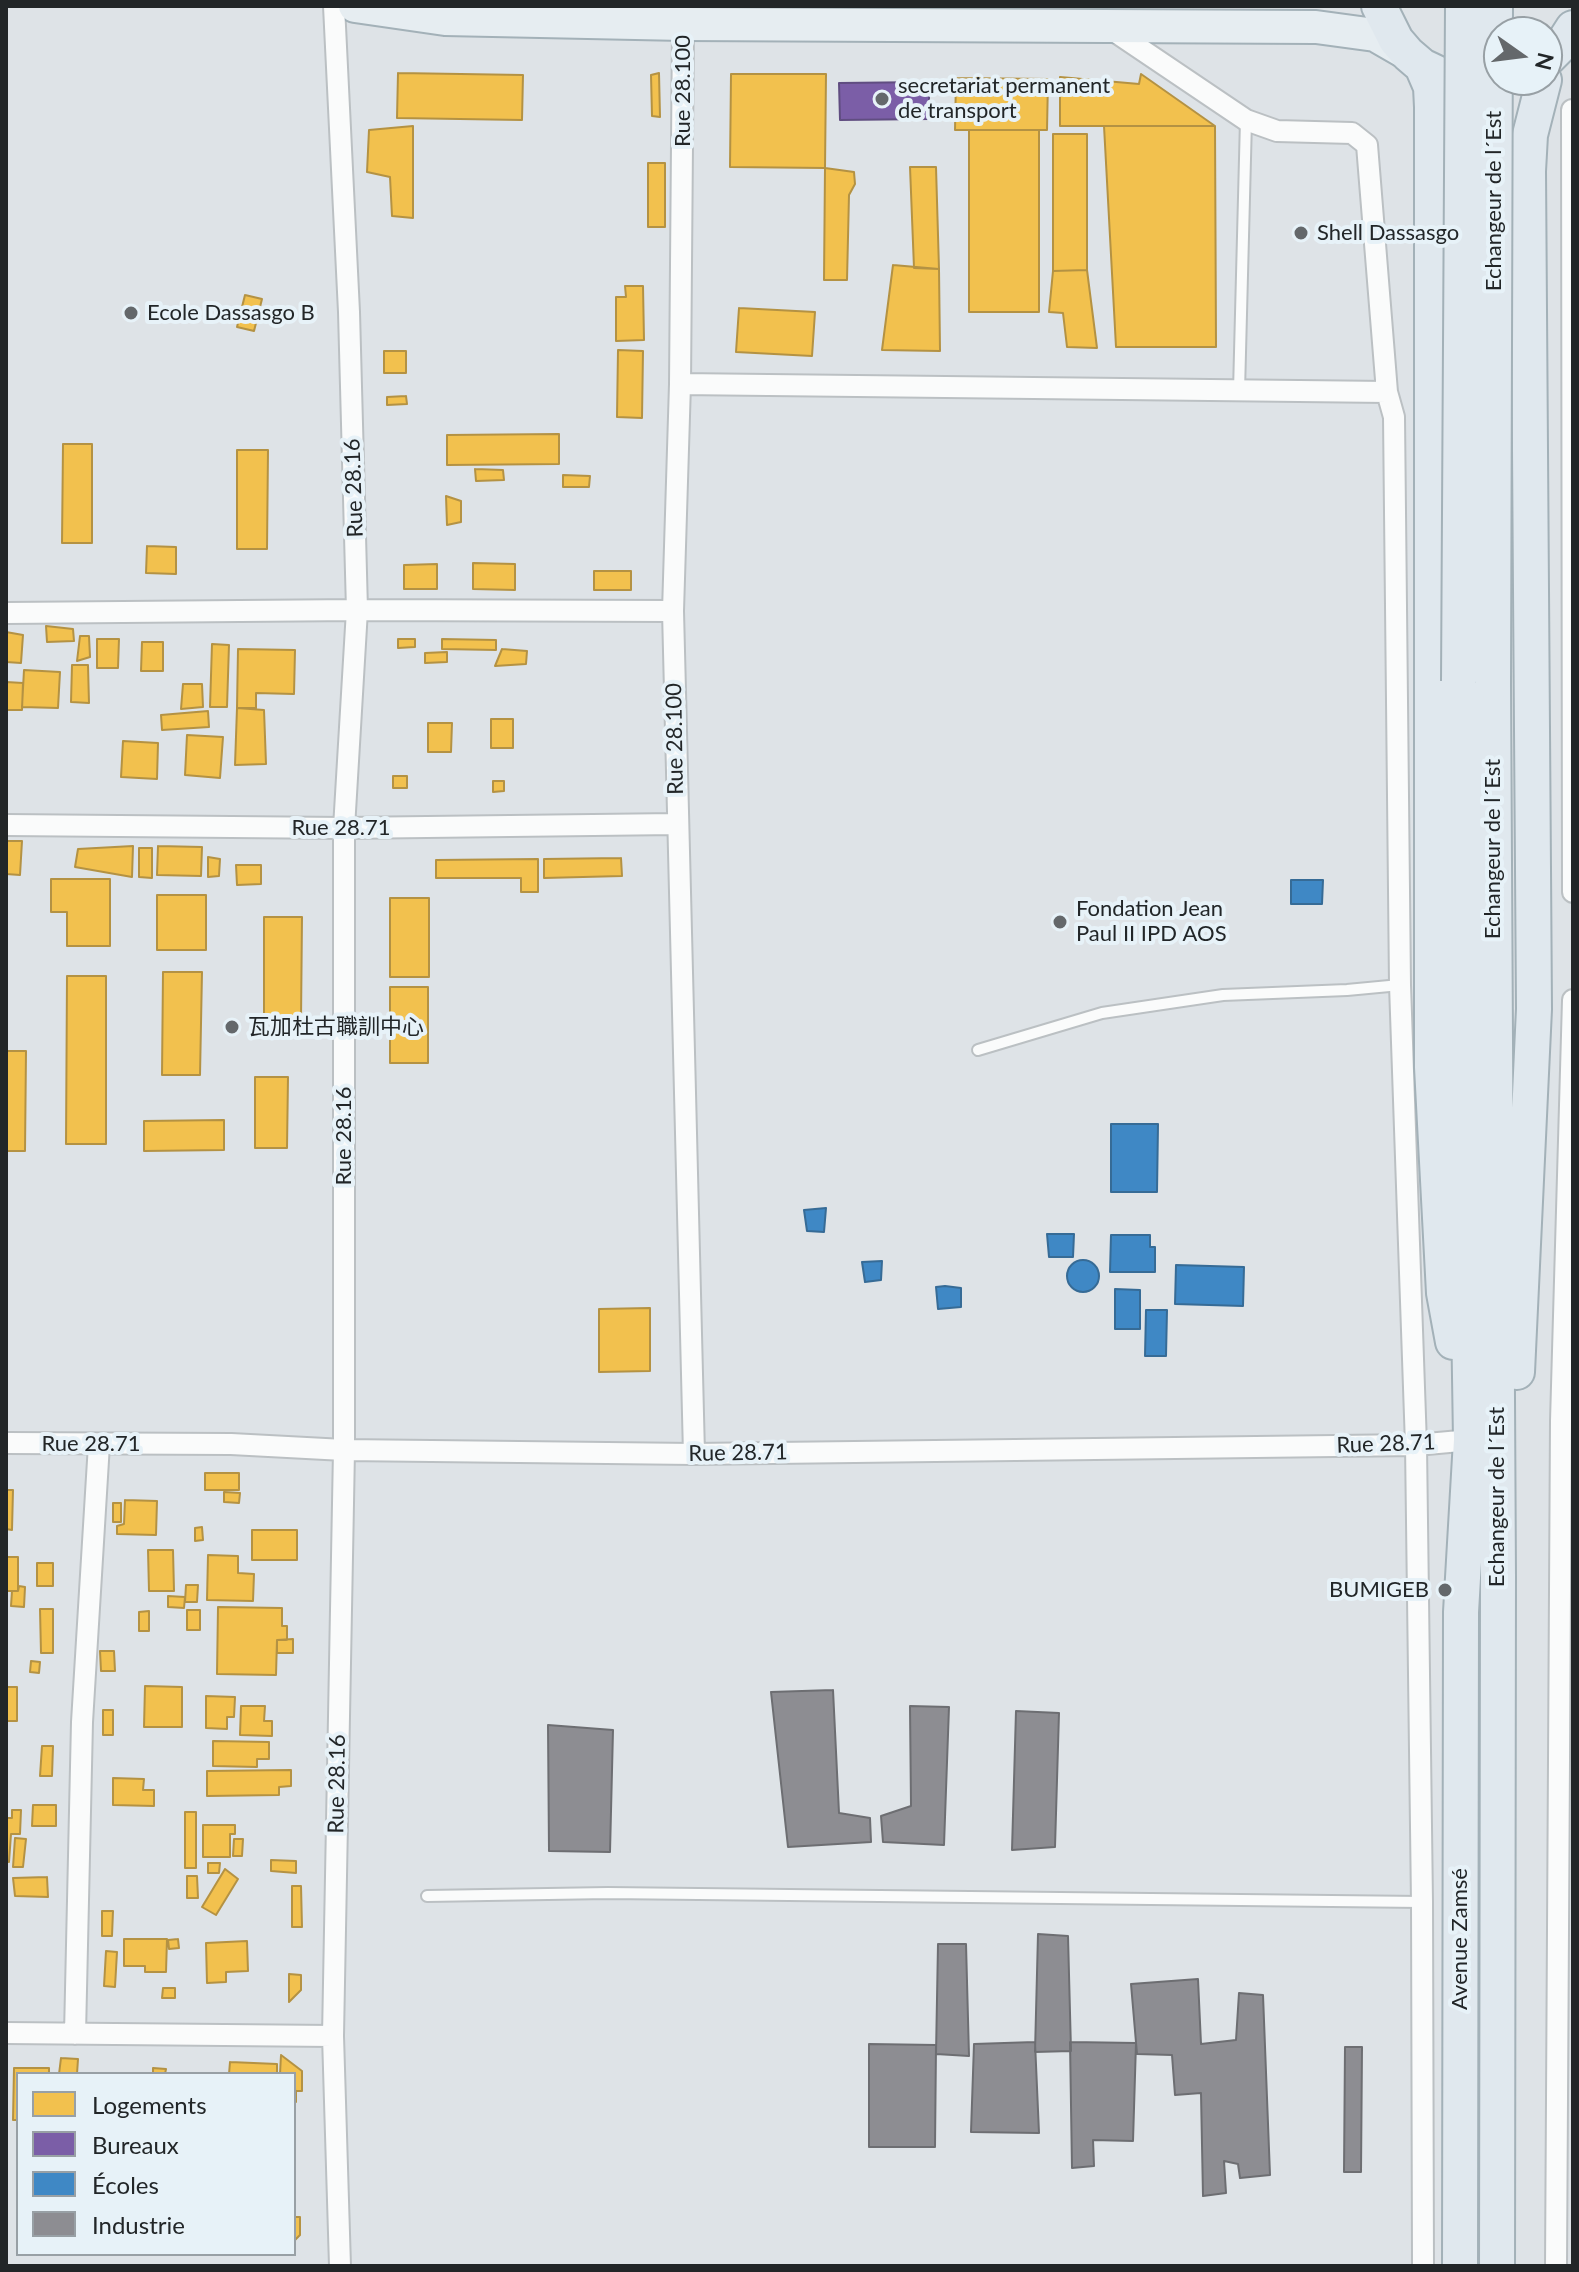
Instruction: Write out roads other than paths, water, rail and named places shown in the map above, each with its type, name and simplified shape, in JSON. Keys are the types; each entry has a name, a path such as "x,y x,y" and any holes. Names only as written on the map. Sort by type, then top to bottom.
{"highway":[{"path":"1379,6 1396,40 1415,60 1431,87 1432,1067 1444,1293 1471,1440"},
{"name":"Echangeur de l´Est","path":"1461,1612 1471,1440 1459,681 1463,6"},
{"name":"Echangeur de l´Est","path":"1495,6 1493,683 1496,1615"},
{"name":"Echangeur de l´Est","path":"1415,60 1449,79 1483,82"},
{"path":"1498,1576 1516,1396 1533,1023 1528,171 1530,135 1540,96"},
{"name":"Avenue Zamsé","path":"1460,2266 1461,1612"},
{"name":"Avenue Zamsé","path":"1496,1615 1497,2266"}],"main road":[{"path":"355,6 445,19 683,24 1316,27 1375,35 1415,60"}],"street":[{"name":"Rue 28.16","path":"334,6 349,312 357,610 344,828 344,1450 333,2036 340,2266"},
{"name":"Rue 28.100","path":"683,24 680,384 673,611 694,1454"},
{"path":"1104,24 1246,120 1277,131 1352,133 1367,145 1387,392 1394,417 1400,985 1416,1445 1423,2266"},
{"path":"1572,110 1573,892"},
{"path":"680,384 1387,392"},
{"path":"6,613 673,611"},
{"name":"Rue 28.71","path":"6,825 344,828 676,824"},
{"path":"1556,2266 1565,2163 1567,1421 1573,1000"},
{"name":"Rue 28.71","path":"6,1443 231,1444 344,1450 694,1454 1416,1445 1471,1440"},
{"path":"75,2034 82,1722 99,1444"},
{"path":"6,2033 333,2036"}],"lane":[{"path":"1239,391 1246,120"},
{"path":"978,1050 1102,1013 1223,995 1400,985"},
{"path":"427,1896 608,1893 1422,1902"}],"place":[{"name":"secretariat permanent de transport","path":"882,99"},
{"name":"Shell Dassasgo","path":"1301,233"},
{"name":"Ecole Dassasgo B","path":"131,313"},
{"name":"Fondation Jean Paul II IPD AOS","path":"1060,922"},
{"name":"瓦加杜古職訓中心","path":"232,1027"},
{"name":"BUMIGEB","path":"1445,1590"}]}
